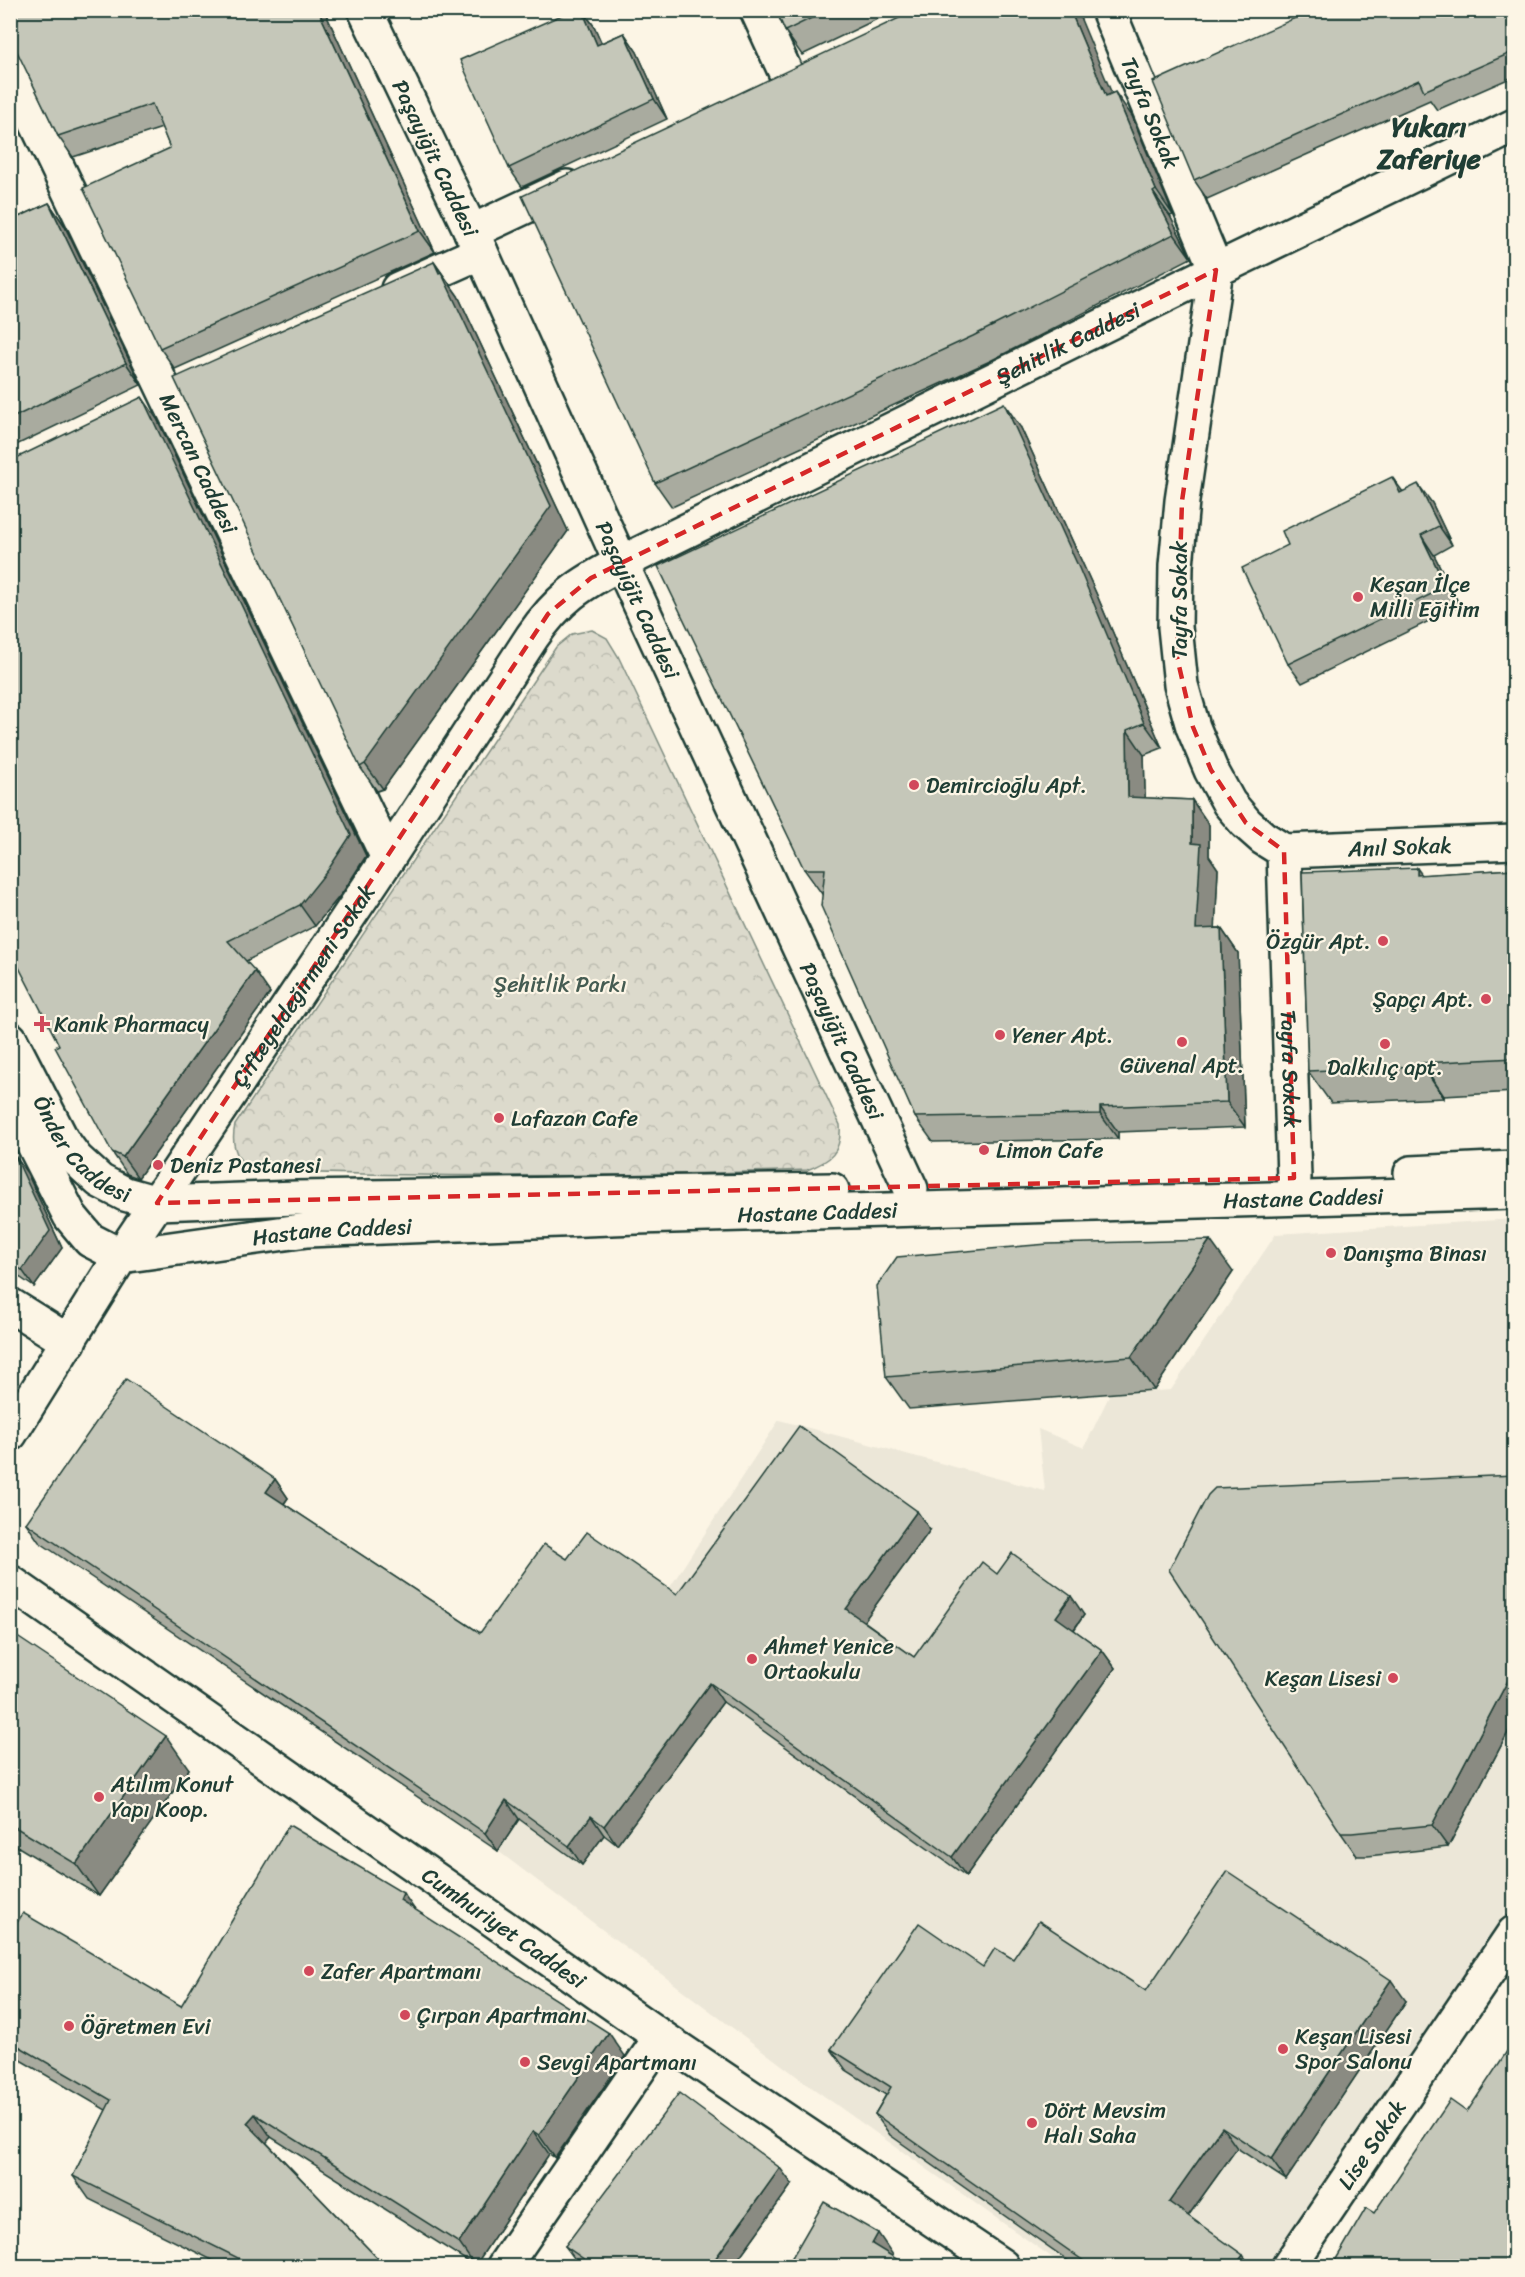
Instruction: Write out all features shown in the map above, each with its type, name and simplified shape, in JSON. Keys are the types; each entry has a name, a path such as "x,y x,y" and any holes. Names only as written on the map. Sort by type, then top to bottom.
{"street":[{"name":"Paşayiğit Caddesi","path":"365,10 476,242 621,563 911,1189"},
{"path":"757,10 801,77 758,97"},
{"name":"Tayfa Sokak","path":"1108,10 1216,270 1182,501 1176,567 1177,657 1181,684 1193,727 1211,770 1229,803 1263,838 1284,851 1294,1178"},
{"name":"Mercan Caddesi","path":"10,68 388,858"},
{"name":"Şehitlik Caddesi","path":"621,563 1216,270 1515,126"},
{"path":"372,301 598,172"},
{"path":"134,409 198,380"},
{"name":"Çifteyeldeğirmeni Sokak","path":"10,1434 121,1256 388,858 548,614 591,578 621,563"},
{"name":"Anıl Sokak","path":"1284,851 1515,842"},
{"name":"Önder Caddesi","path":"10,1040 62,1140 76,1159 100,1181 124,1194 157,1203"},
{"name":"Önder Caddesi","path":"10,1098 70,1216 90,1240 121,1256"},
{"name":"Hastane Caddesi","path":"157,1203 297,1198 911,1189 1294,1178 1515,1168"},
{"name":"Hastane Caddesi","path":"121,1256 307,1230 638,1217 1515,1192"},
{"path":"10,1305 69,1342"},
{"name":"Cumhuriyet Caddesi","path":"10,1582 661,2037 1002,2266"},
{"name":"Lise Sokak","path":"1289,2266 1515,1932"},
{"path":"504,2266 661,2037"}],"highlighted area":[{"path":"1216,270 1182,501 1177,657 1193,727 1211,770 1246,823 1284,851 1294,1178 157,1203 532,637 548,614 591,578"}],"shaded area":[{"path":"1514,1219 1514,1899 1269,2266 1064,2266 807,2084 498,1851 779,1420 1045,1491 1038,1429 1084,1448 1110,1394 1171,1390 1276,1234"}],"green space":[{"name":"Şehitlik Parkı","path":"592,630 607,638 618,656 840,1125 837,1149 828,1159 807,1170 465,1176 260,1171 246,1168 235,1148 233,1137 235,1125 556,647 572,634"}],"building":[{"path":"10,10 318,10 420,231 160,348 83,188 170,148 152,104 58,136 10,37"},
{"path":"573,10 582,10 597,45 624,33 654,99 509,168 460,60"},
{"path":"776,10 828,10 785,31"},
{"path":"916,10 1070,10 1106,96 1115,92 1156,190 1153,192 1174,234 973,336 655,483 522,196"},
{"path":"1313,10 1360,10 1361,13 1367,10 1515,10 1515,51 1424,91 1419,80 1194,180 1153,82"},
{"path":"49,203 126,363 10,419 10,221"},
{"path":"434,262 439,273 441,272 551,506 365,764 360,767 174,378"},
{"path":"142,397 351,835 328,870 300,905 228,941 255,971 123,1157 112,1152 55,1047 59,1045 10,950 10,461"},
{"path":"1004,403 1079,568 1144,723 1127,730 1128,797 1192,800 1192,843 1201,844 1196,929 1221,928 1227,1102 1100,1107 1100,1114 915,1117 821,906 825,869 804,869 658,566"},
{"name":"Keşan İlçe Milli Eğitim","path":"1392,477 1400,493 1418,484 1439,526 1421,535 1446,587 1288,664 1242,568 1288,545 1282,531"},
{"path":"1417,868 1417,875 1515,869 1515,1058 1422,1063 1422,1066 1308,1071 1302,872"},
{"path":"15,1156 50,1231 22,1270 10,1262 10,1158"},
{"path":"1210,1240 1131,1357 886,1377 877,1286 897,1257 1048,1244"},
{"path":"126,1379 275,1479 266,1492 480,1633 544,1544 567,1559 587,1532 677,1594 799,1426 917,1511 846,1609 914,1657 982,1562 997,1574 1012,1553 1071,1596 1056,1617 1102,1650 952,1857 710,1683 604,1826 591,1816 569,1846 506,1800 485,1833 26,1523"},
{"path":"1515,1475 1515,1667 1432,1825 1341,1833 1169,1570 1208,1495 1215,1488"},
{"name":"Atılım Konut Yapı Koop.","path":"10,1632 166,1736 76,1864 10,1824"},
{"path":"289,1825 403,1893 400,1900 609,2033 539,2135 533,2131 459,2243 255,2114 247,2123 385,2266 254,2266 73,2176 111,2100 10,2041 10,1934 23,1913 181,2006"},
{"path":"1227,1871 1391,1980 1271,2159 1222,2127 1169,2202 1243,2255 1235,2266 1091,2266 875,2114 891,2087 831,2049 919,1923 983,1967 995,1948 1013,1959 1039,1921 1146,1991"},
{"path":"1515,2039 1515,2266 1332,2266 1366,2208 1374,2213 1450,2100 1467,2112"},
{"path":"679,2093 780,2168 710,2266 594,2266 565,2246"},
{"path":"824,2202 878,2233 872,2244 908,2266 787,2266"}],"place":[{"name":"Keşan İlçe Milli Eğitim","path":"1358,597"},
{"name":"Demircioğlu Apt.","path":"914,785"},
{"name":"Özgür Apt.","path":"1383,941"},
{"name":"Şapçı Apt.","path":"1486,999"},
{"name":"Kanık Pharmacy","path":"42,1024"},
{"name":"Yener Apt.","path":"1000,1035"},
{"name":"Güvenal Apt.","path":"1182,1042"},
{"name":"Dalkılıç apt.","path":"1385,1044"},
{"name":"Lafazan Cafe","path":"499,1118"},
{"name":"Limon Cafe","path":"984,1150"},
{"name":"Deniz Pastanesi","path":"158,1165"},
{"name":"Danışma Binası","path":"1331,1253"},
{"name":"Ahmet Yenice Ortaokulu","path":"752,1659"},
{"name":"Keşan Lisesi","path":"1393,1678"},
{"name":"Atılım Konut Yapı Koop.","path":"99,1797"},
{"name":"Zafer Apartmanı","path":"309,1971"},
{"name":"Çırpan Apartmanı","path":"405,2015"},
{"name":"Öğretmen Evi","path":"69,2026"},
{"name":"Keşan Lisesi Spor Salonu","path":"1283,2049"},
{"name":"Sevgi Apartmanı","path":"525,2062"},
{"name":"Dört Mevsim Halı Saha","path":"1032,2123"}],"district":[{"name":"Yukarı Zaferiye","path":"1429,142"}]}
